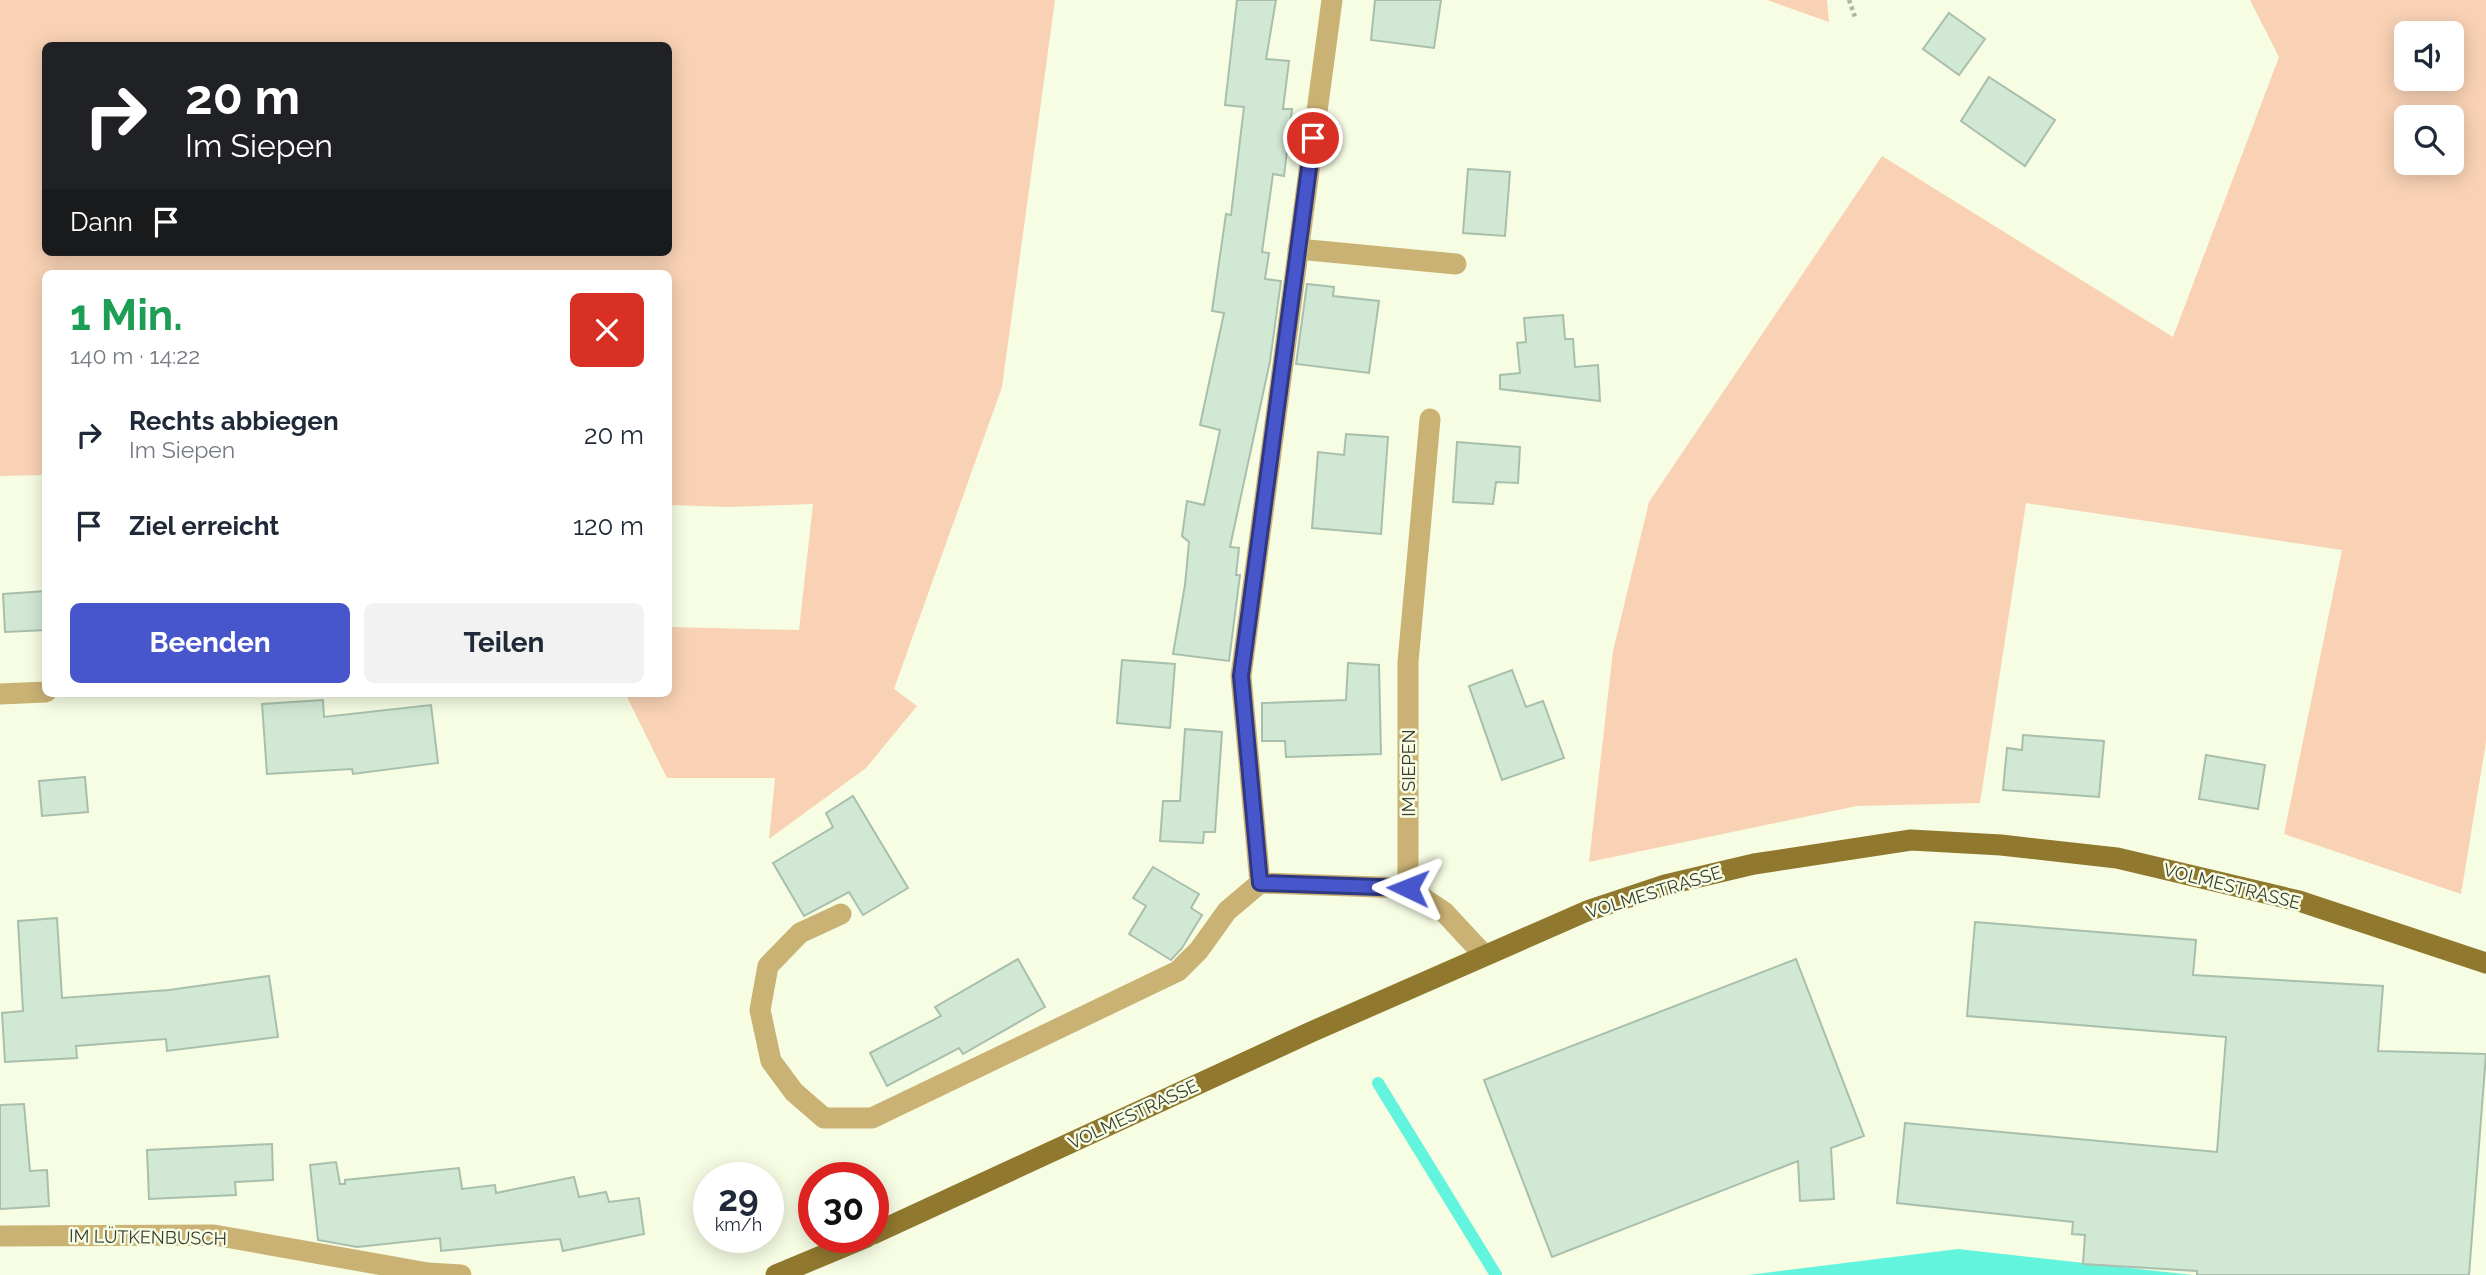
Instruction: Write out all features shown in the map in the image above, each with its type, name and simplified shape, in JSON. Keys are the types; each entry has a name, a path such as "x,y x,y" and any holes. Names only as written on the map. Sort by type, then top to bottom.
{"main road":[{"name":"VOLMESTRASSE","path":"889,1227 1484,955 1587,911 1665,885 1754,864 1911,840 2001,845 2117,858 2299,901 2486,963"},
{"path":"776,1275 829,1253"}],"street":[{"path":"1260,883 1241,676 1332,0"},
{"path":"1297,249 1456,264"},
{"name":"IM SIEPEN","path":"1408,888 1408,662 1430,419"},
{"path":"0,694 42,692"},
{"path":"841,915 800,933 768,966 760,1010 771,1061 794,1092 824,1118 872,1118 1178,971 1199,950 1227,911 1260,883 1408,888 1444,912 1484,955"},
{"name":"IM LÜTKENBUSCH","path":"0,1236 214,1235 428,1273 461,1275"}],"path":[{"path":"1849,0 1855,17"}],"shaded area":[{"path":"0,0 1055,0 1002,387 894,689 917,706 866,768 769,839 775,778 667,778 627,697 672,697 672,627 799,630 813,504 728,507 672,505 672,270 42,270 42,475 0,476"},
{"path":"1767,0 1827,0 1829,22"},
{"path":"2250,0 2486,0 2486,742 2461,894 2284,834 2342,550 2026,503 1980,803 1857,806 1589,862 1613,651 1649,502 1882,156 2173,337 2279,57"}],"water":[{"path":"1958,1249 2193,1275 1748,1275"}],"building":[{"path":"1237,0 1276,0 1266,59 1289,61 1283,109 1292,109 1284,176 1273,174 1262,252 1269,253 1265,279 1281,281 1270,361 1230,547 1239,548 1236,575 1240,575 1229,661 1173,654 1185,585 1189,542 1182,536 1187,501 1204,505 1220,430 1200,425 1224,313 1212,311 1226,214 1231,215 1244,107 1225,105"},
{"path":"1375,0 1441,0 1434,48 1371,40"},
{"path":"1949,13 1985,39 1959,75 1923,49"},
{"path":"1989,77 2055,120 2025,166 1961,121"},
{"path":"1468,169 1510,172 1505,236 1463,233"},
{"path":"1307,284 1334,287 1333,296 1379,301 1369,373 1296,364"},
{"path":"1563,315 1565,339 1573,339 1575,367 1598,365 1600,401 1500,389 1500,375 1520,373 1517,343 1526,342 1524,318"},
{"path":"1346,434 1388,437 1381,534 1312,528 1318,452 1344,455"},
{"path":"1457,442 1520,447 1518,483 1496,482 1493,504 1453,502"},
{"path":"42,591 42,630 5,632 3,594"},
{"path":"1122,660 1175,664 1170,728 1117,723"},
{"path":"1348,663 1379,665 1381,754 1286,757 1285,741 1262,741 1262,703 1346,700"},
{"path":"1512,670 1526,707 1543,701 1564,758 1502,780 1469,686"},
{"path":"323,700 324,717 431,705 438,763 353,774 352,769 267,774 262,704"},
{"path":"1185,729 1222,732 1215,832 1204,832 1203,843 1160,841 1163,801 1180,801"},
{"path":"2023,735 2104,741 2099,797 2003,790 2007,748 2022,750"},
{"path":"2206,755 2265,765 2258,809 2199,799"},
{"path":"85,777 88,812 42,816 39,781"},
{"path":"853,796 908,888 863,915 849,892 804,916 773,863 833,827 826,813"},
{"path":"1153,867 1199,894 1191,908 1202,915 1182,948 1171,960 1129,934 1146,906 1133,898"},
{"path":"57,918 62,998 169,990 269,976 278,1037 167,1051 166,1039 76,1046 77,1058 5,1062 2,1013 23,1011 18,921"},
{"path":"1975,922 2196,940 2193,975 2383,986 2378,1051 2486,1054 2469,1275 2197,1275 2197,1271 2083,1264 2085,1235 2072,1234 2073,1222 1897,1203 1905,1123 2217,1152 2226,1037 1967,1016"},
{"path":"1018,959 1045,1007 963,1054 959,1048 887,1086 870,1053 941,1016 935,1007"},
{"path":"1796,959 1864,1136 1831,1148 1834,1199 1800,1201 1798,1161 1552,1257 1484,1080"},
{"path":"24,1104 30,1171 47,1170 49,1206 0,1209 0,1105"},
{"path":"272,1144 273,1180 235,1182 236,1195 149,1199 147,1150"},
{"path":"336,1162 340,1184 345,1184 345,1180 459,1168 462,1189 495,1185 496,1193 574,1177 579,1197 606,1192 609,1202 639,1198 644,1234 563,1251 560,1239 441,1251 440,1238 357,1247 318,1240 310,1165"}],"waterway":[{"path":"1378,1083 1496,1275"}],"route":[{"path":"1313,138 1241,676 1260,883 1408,888"}]}
